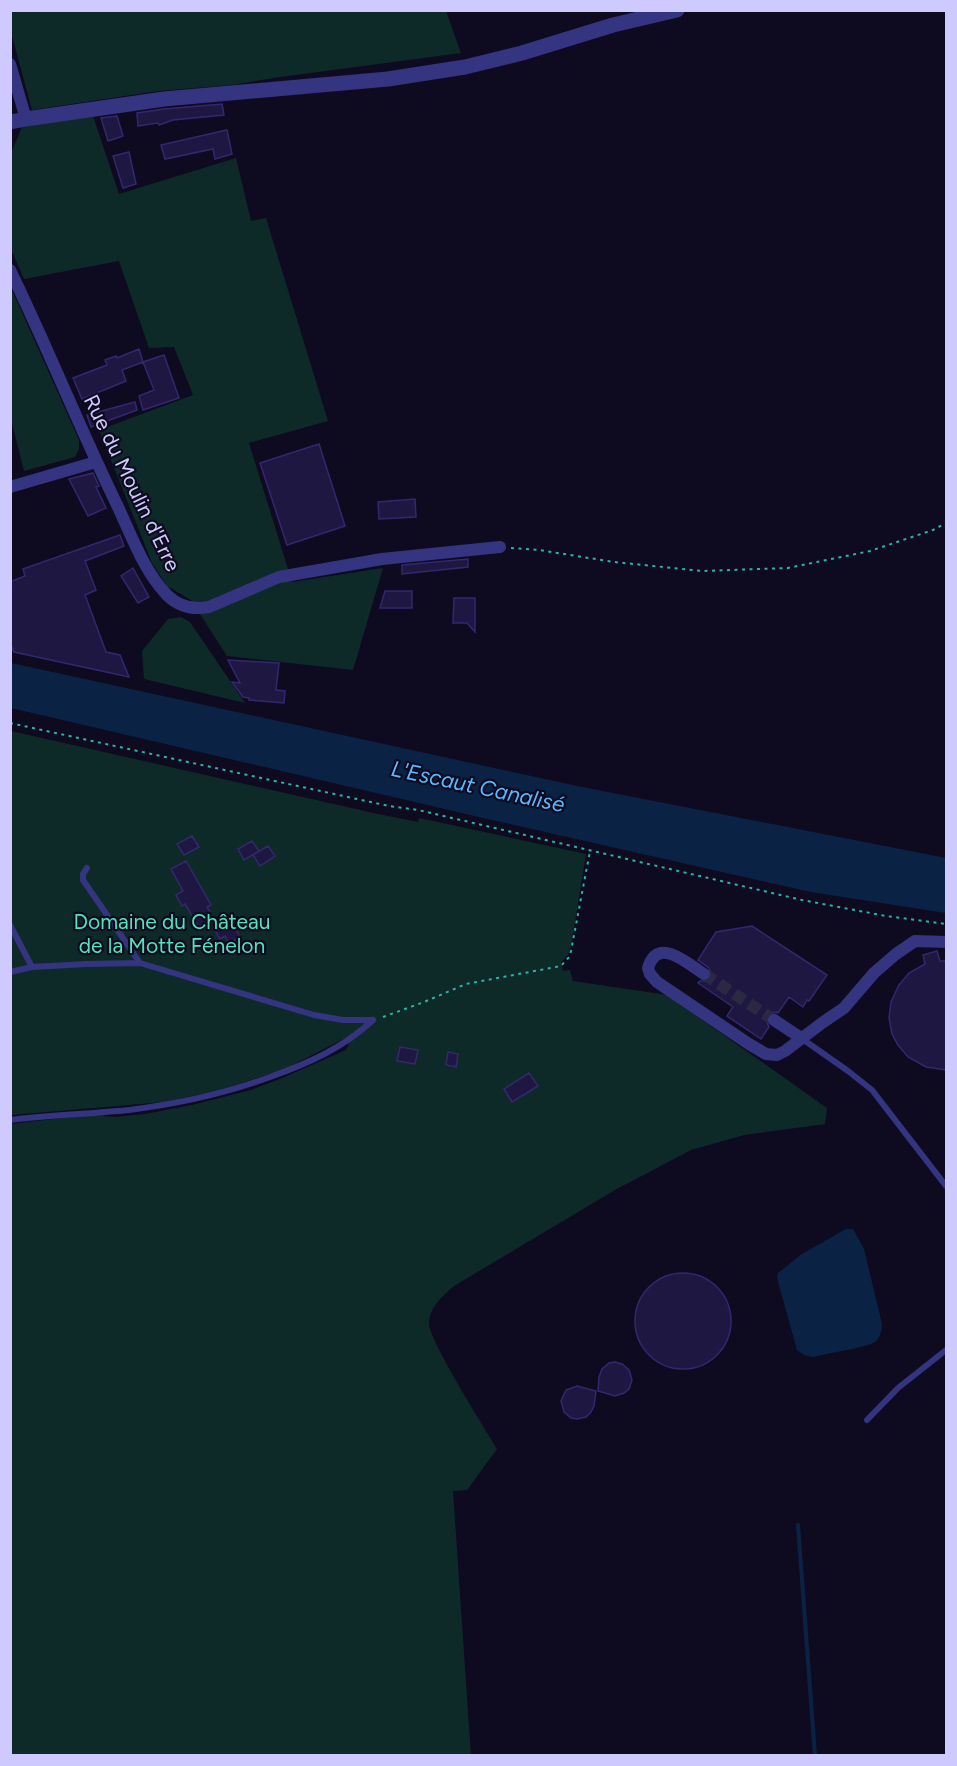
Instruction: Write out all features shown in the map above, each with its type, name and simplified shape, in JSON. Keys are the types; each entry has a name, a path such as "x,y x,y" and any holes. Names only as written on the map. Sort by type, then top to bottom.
{"street":[{"path":"10,122 164,99 388,79 465,67 522,53 613,25 677,10"},
{"path":"10,64 26,118"},
{"name":"Rue du Moulin d'Erre","path":"10,270 39,330 96,462 154,579 177,603 197,609 208,607 279,577 382,559 500,547"},
{"path":"10,487 96,462"},
{"path":"704,974 666,952 653,956 648,968 657,981 748,1044 766,1054 777,1055 844,1008 874,973 915,941 946,942"},
{"path":"774,1020 801,1038"}],"lane":[{"path":"87,868 83,874 83,880 140,963"},
{"path":"10,925 32,967"},
{"path":"10,972 32,967 140,963 314,1015 343,1020 373,1020"},
{"path":"10,1120 135,1109 228,1092 307,1064 345,1043 373,1020"},
{"path":"801,1038 872,1090 946,1186"},
{"path":"867,1420 898,1388 946,1350"}],"path":[{"path":"500,547 703,571 788,568 870,551 933,530 946,523"},
{"path":"10,723 389,806 417,810 802,900 886,916 946,924"},
{"path":"373,1020 466,984 561,966 566,962 571,951 590,851"}],"green space":[{"path":"10,11 446,11 461,53 233,85 158,91 32,110 11,32"},
{"path":"93,116 119,194 236,158 251,221 266,218 328,421 249,443 292,582 383,568 353,670 227,656 191,600 167,586 152,563 99,430 193,395 174,347 149,348 119,261 24,279 11,249 11,153 22,127"},
{"path":"11,288 79,440 79,449 75,457 24,471 11,419"},
{"path":"181,617 190,622 245,703 144,679 142,651 168,619"},
{"name":"Domaine du Château de la Motte Fénelon","path":"11,731 378,814 418,822 419,818 586,854 571,946 568,955 561,962 563,971 570,970 573,981 667,995 827,1108 825,1124 744,1135 691,1150 615,1190 454,1286 434,1307 429,1323 431,1332 447,1365 497,1449 467,1490 453,1491 471,1756 11,1755 10,1124 90,1115 115,1117 145,1114 251,1090 346,1050 353,1034 283,1070 216,1091 164,1102 11,1115"}],"water":[{"name":"L'Escaut Canalisé","path":"11,663 577,786 946,858 946,913 811,892 11,708"},
{"path":"846,1229 853,1229 864,1249 882,1324 880,1334 875,1342 864,1346 813,1357 804,1355 797,1350 777,1278 778,1273 802,1254"}],"building":[{"path":"222,104 224,115 138,126 137,113"},
{"path":"117,116 123,136 108,141 101,118"},
{"path":"227,130 232,154 215,159 213,149 165,159 161,145"},
{"path":"129,152 136,184 123,188 113,156"},
{"path":"139,349 143,362 122,370 126,381 82,399 73,378 107,365 105,360"},
{"path":"164,355 179,398 143,410 139,396 154,390 143,362"},
{"path":"135,402 137,410 91,427 87,415"},
{"path":"319,444 345,526 287,545 260,463"},
{"path":"93,473 99,486 96,487 106,508 88,516 69,479"},
{"path":"415,499 416,517 379,519 378,502"},
{"path":"120,535 124,546 85,561 96,590 85,595 106,652 120,655 129,677 14,652 10,642 10,582 25,576 23,569"},
{"path":"468,559 468,567 402,574 402,565"},
{"path":"133,568 149,597 138,603 121,576"},
{"path":"385,591 412,591 412,608 380,608"},
{"path":"454,598 475,598 475,632 467,623 453,623"},
{"path":"228,660 279,663 276,690 285,691 284,703 249,700 243,697 232,682 240,683"},
{"path":"192,836 199,847 184,855 177,844"},
{"path":"252,841 259,851 244,860 238,849"},
{"path":"268,846 275,856 260,866 253,855"},
{"path":"186,861 211,905 207,907 213,918 199,927 185,904 182,906 176,895 183,891 171,869"},
{"path":"230,919 240,937 229,943 225,936 220,939 214,928"},
{"path":"752,926 827,975 803,1007 789,997 778,1013 768,1015 766,1020 769,1027 761,1039 727,1016 733,1007 698,983 708,981 712,975 709,968 698,960 716,932"},
{"path":"937,951 940,961 946,961 946,1070 926,1067 908,1057 892,1034 889,1018 891,1002 899,985 909,973 925,964 923,955"},
{"path":"400,1047 418,1050 415,1064 397,1061"},
{"path":"448,1052 458,1054 456,1067 446,1065"},
{"path":"529,1073 538,1086 512,1102 504,1089"},
{"path":"683,1273 701,1277 717,1287 727,1303 731,1321 727,1339 717,1355 701,1365 683,1369 665,1365 649,1355 639,1339 635,1321 639,1303 649,1287 665,1277"},
{"path":"615,1362 629,1370 632,1380 629,1389 615,1396 598,1391 602,1369 609,1363"},
{"path":"577,1386 596,1391 591,1412 586,1417 577,1419 571,1418 564,1412 561,1401 566,1390"}],"waterway":[{"path":"798,1525 815,1756"}],"tunnel":[{"path":"704,974 774,1020"}]}
